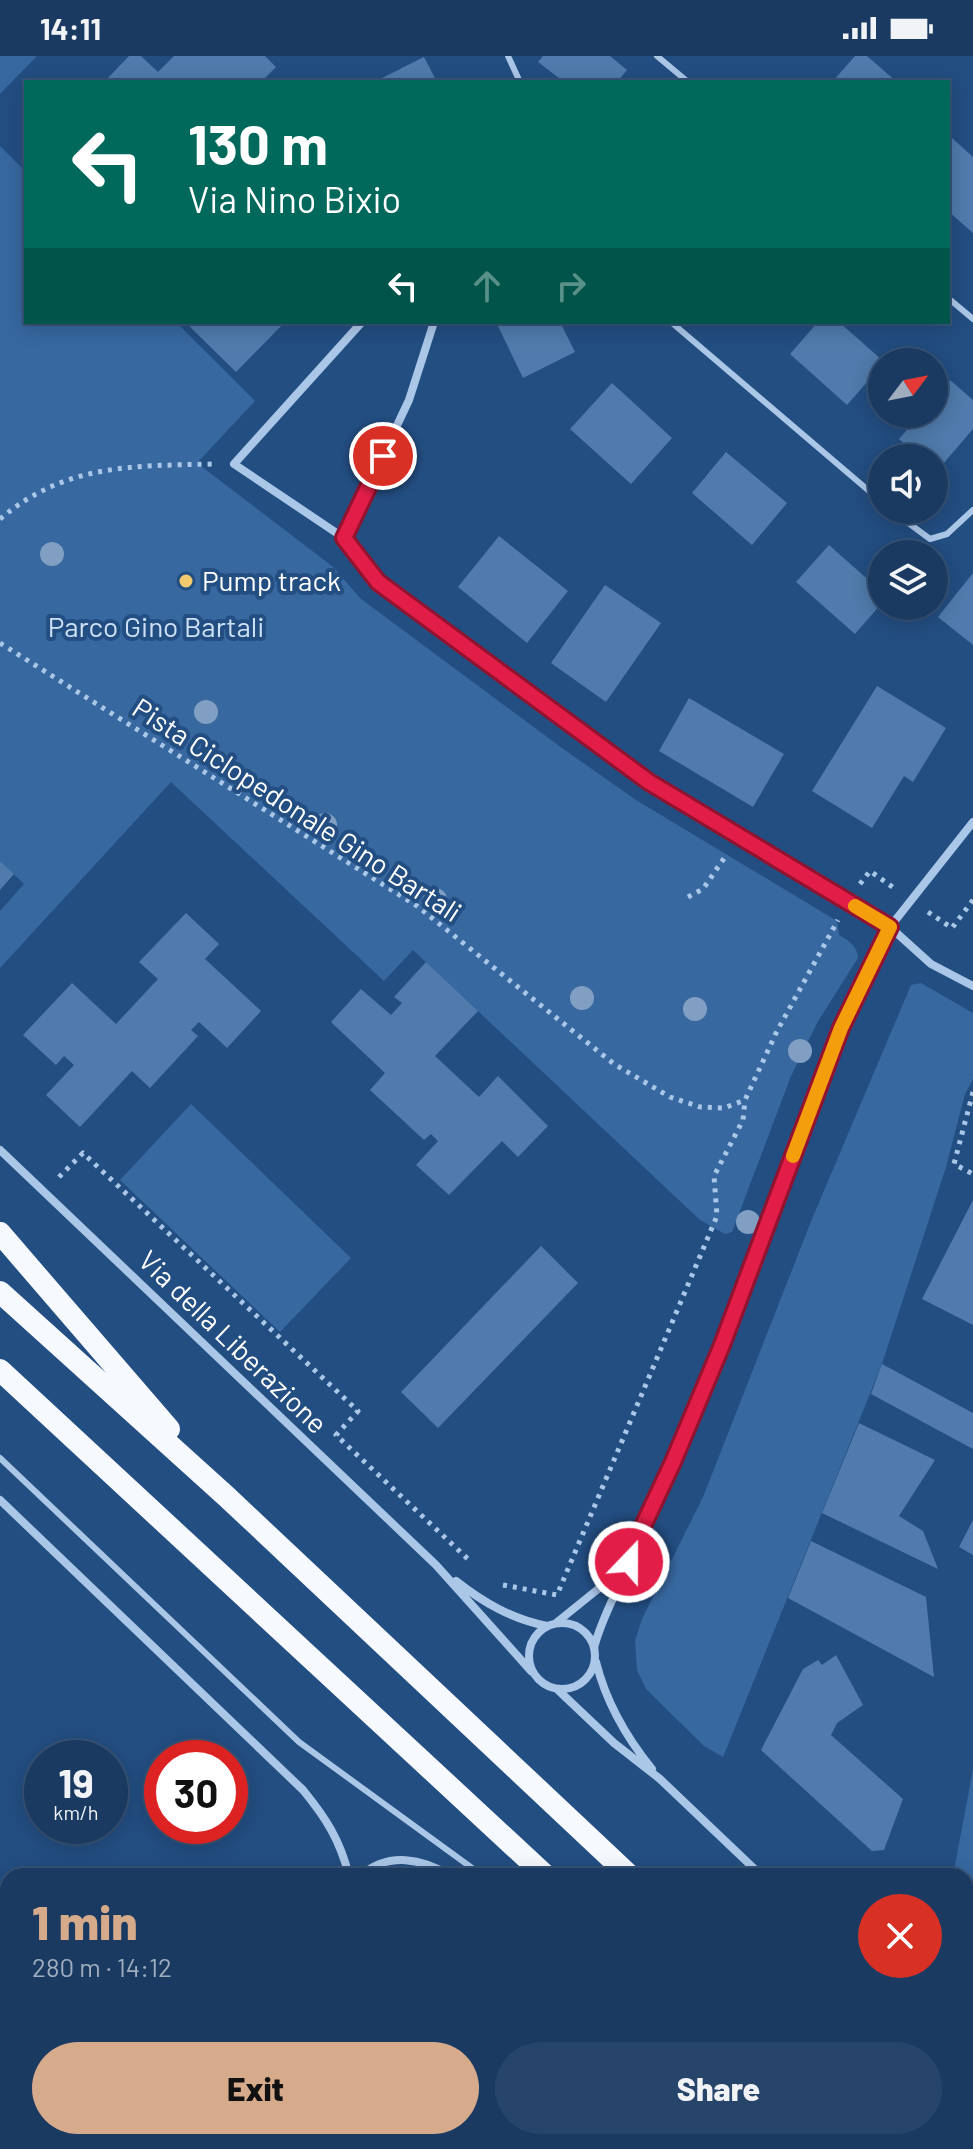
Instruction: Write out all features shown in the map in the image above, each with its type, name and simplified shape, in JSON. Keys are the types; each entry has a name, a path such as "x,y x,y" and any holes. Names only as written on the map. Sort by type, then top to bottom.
{"highway":[{"path":"0,1233 227,1497"},
{"path":"0,1292 227,1497 621,1868"},
{"path":"0,1370 537,1868"},
{"path":"0,1385 57,1422"}],"street":[{"path":"360,324 234,464 344,538 378,582 649,782 890,927 931,964 973,986"},
{"path":"344,538 409,400 433,324"},
{"path":"594,1648 635,1543 722,1345 841,1028 890,927 973,822"},
{"name":"Via della Liberazione","path":"0,1150 436,1565 547,1687 558,1690 614,1743 660,1779 754,1868"},
{"path":"0,1500 303,1790 328,1821 347,1868"},
{"path":"531,1671 528,1650 538,1632 552,1625 608,1581 635,1543"},
{"name":"Via della Liberazione","path":"436,1565 490,1606 520,1619 576,1626 584,1631 594,1648 610,1705 638,1752 660,1779"},
{"path":"558,1690 569,1689 587,1678 595,1659"},
{"path":"375,1868 385,1862 405,1859 436,1868"}],"lane":[{"path":"508,56 519,80"},
{"path":"657,56 686,80"},
{"path":"950,300 973,319"},
{"path":"673,324 868,490"},
{"path":"910,524 930,539 947,534 973,510"},
{"path":"0,1458 299,1742 472,1868"}],"path":[{"path":"0,519 30,496 81,475 112,468 234,464"},
{"name":"Pista Ciclopedonale Gino Bartali","path":"0,643 417,906 614,1064 670,1097 700,1107 724,1108 745,1100"},
{"path":"688,897 703,889 739,836"},
{"path":"952,928 973,900"},
{"path":"493,1583 557,1595 717,1216 714,1176 743,1120 745,1100 777,1031 849,902"},
{"path":"973,1092 954,1164 973,1174"},
{"path":"50,1169 60,1178 83,1153 95,1163 358,1411 336,1435 471,1562"}],"green space":[{"path":"0,56 37,56 0,94"},
{"name":"Parco Gino Bartali","path":"0,146 24,170 24,324 178,324 255,401 197,463 332,566 361,599 562,748 636,800 837,921 839,935 854,947 858,958 817,1023 791,1076 732,1232 725,1234 700,1220 413,950 384,981 171,782 0,968 0,911 24,884 0,861"},
{"path":"921,983 973,1013 973,1079 965,1094 946,1167 882,1364 723,1757 704,1746 646,1689 637,1670 635,1641 642,1619 703,1497 812,1219 911,985"},
{"path":"191,1104 351,1258 280,1332 120,1180"},
{"path":"973,1769 973,1868 954,1868"}],"building":[{"path":"129,56 141,56 158,72 174,56 265,56 276,67 263,80 106,80"},
{"path":"543,56 610,56 627,70 619,80 561,80 538,62"},
{"path":"855,56 867,56 895,80 834,80"},
{"path":"424,57 436,80 378,80"},
{"path":"950,138 973,157 973,233 950,213"},
{"path":"187,324 283,324 236,372"},
{"path":"497,324 561,324 575,352 523,378"},
{"path":"816,324 841,324 868,348 868,381 847,405 790,354"},
{"path":"950,380 973,400 973,429 948,458 948,444 905,444 899,439 909,428 948,428"},
{"path":"612,383 672,438 631,484 570,429"},
{"path":"726,452 787,503 752,545 692,493"},
{"path":"499,536 568,591 527,643 458,587"},
{"path":"829,545 868,580 868,619 855,634 796,582"},
{"path":"973,573 973,645 942,620 948,620 948,604"},
{"path":"605,585 661,623 606,702 551,663"},
{"path":"877,686 946,728 913,782 904,776 872,828 812,791"},
{"path":"689,698 784,754 753,807 659,751"},
{"path":"0,861 14,874 0,890"},
{"path":"186,913 219,944 205,959 261,1011 227,1048 199,1022 191,1030 198,1036 150,1088 132,1071 80,1127 46,1095 74,1065 64,1056 56,1065 23,1035 72,983 116,1024 158,979 139,962"},
{"path":"426,962 478,1011 435,1056 479,1097 498,1076 548,1126 518,1157 502,1141 449,1195 416,1165 438,1141 431,1134 424,1140 370,1090 385,1073 331,1022 361,989 391,1015 402,1003 394,997"},
{"path":"973,1200 973,1325 922,1299"},
{"path":"541,1246 578,1283 438,1428 401,1392"},
{"path":"882,1364 973,1413 973,1449 871,1394"},
{"path":"859,1423 935,1460 899,1516 923,1531 938,1569 822,1513"},
{"path":"973,1520 973,1555 959,1547"},
{"path":"811,1541 926,1597 934,1677 788,1598"},
{"path":"836,1655 863,1705 837,1723 831,1735 903,1799 884,1850 872,1851 761,1750 803,1669 818,1660 822,1665"}],"slow traffic":[{"path":"793,1156 841,1028 890,927 855,906"}],"place":[{"name":"Pump track","path":"186,581"}],"route":[{"path":"383,456 344,538 378,582 649,782 890,927 841,1028 722,1345 629,1562"}]}
